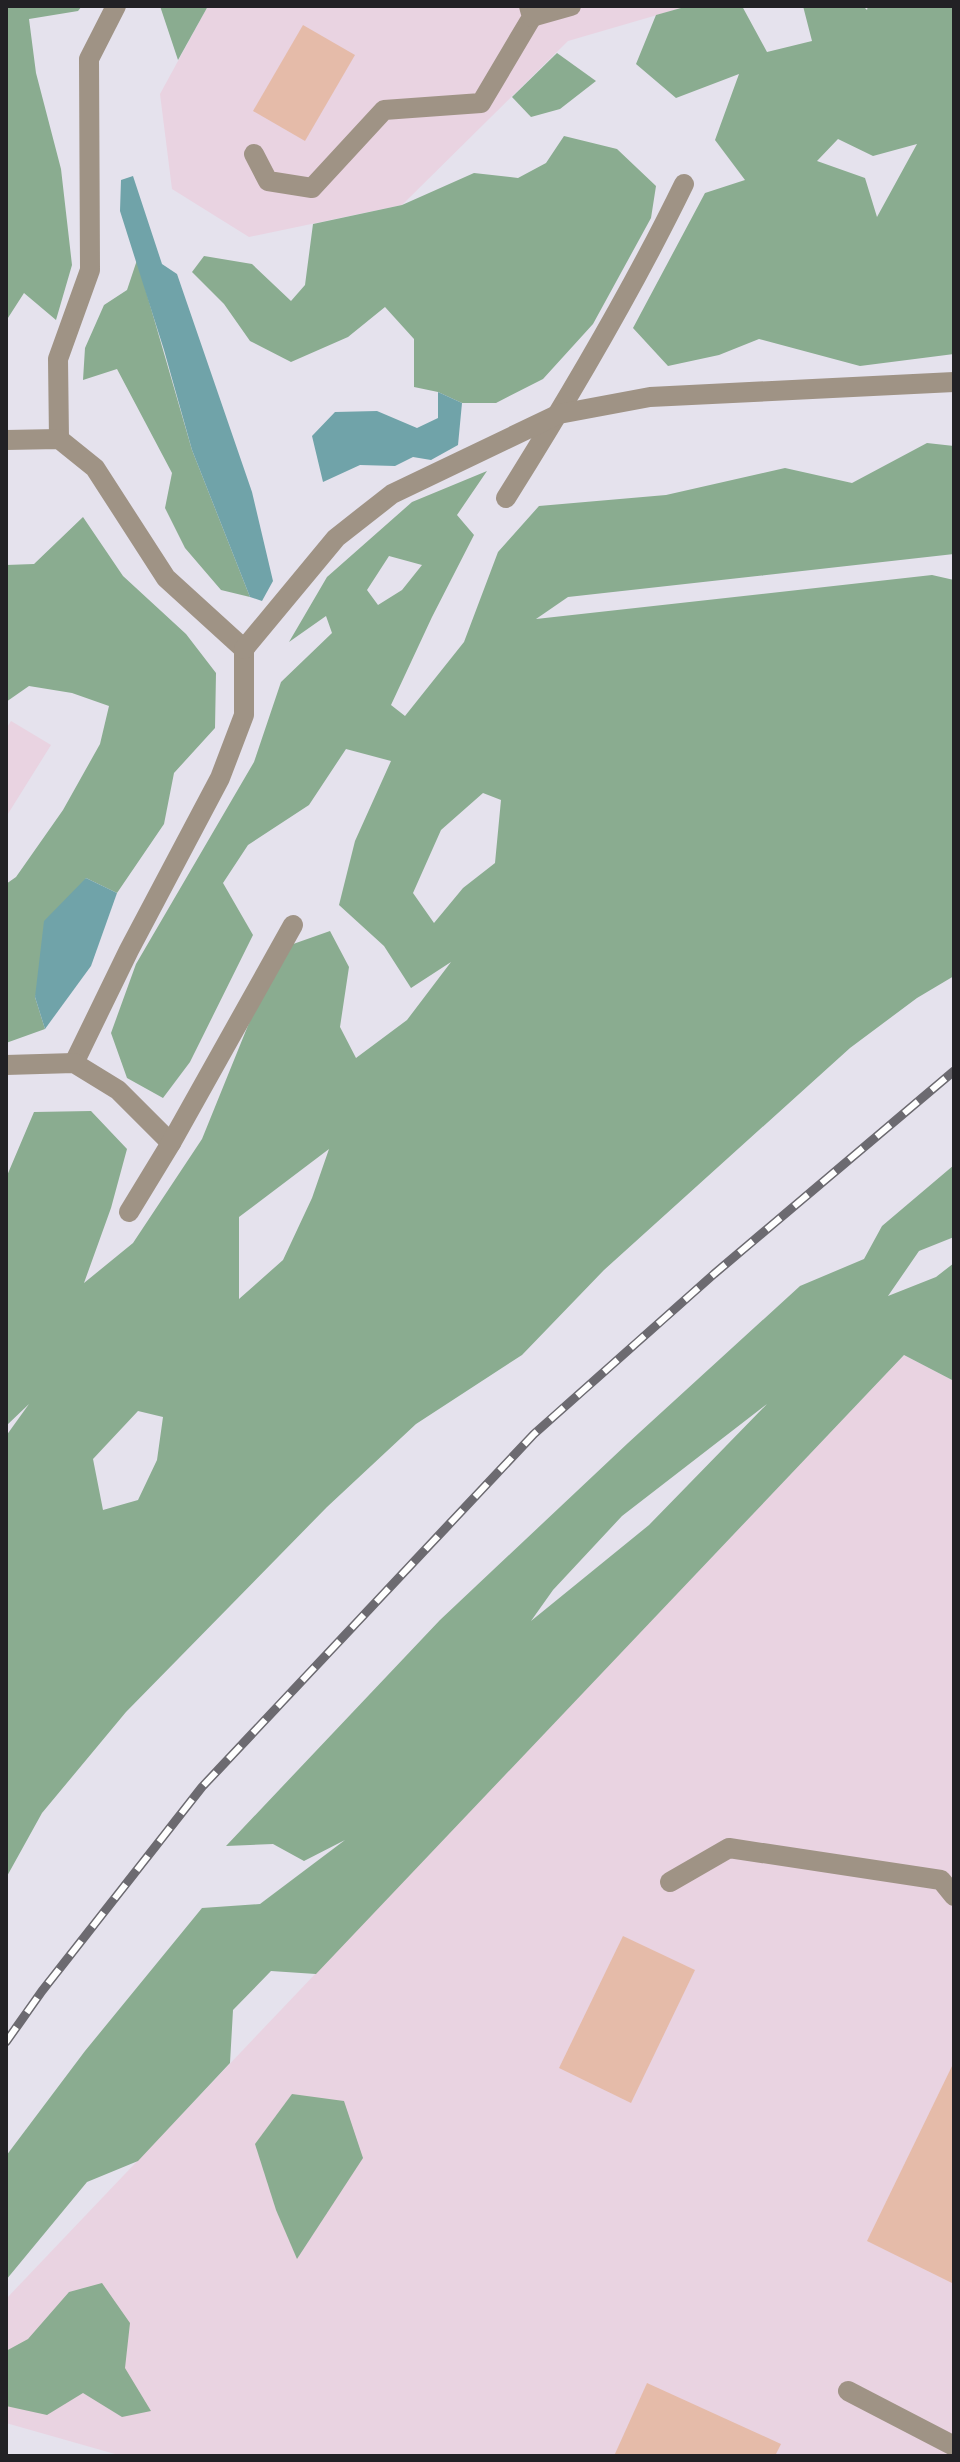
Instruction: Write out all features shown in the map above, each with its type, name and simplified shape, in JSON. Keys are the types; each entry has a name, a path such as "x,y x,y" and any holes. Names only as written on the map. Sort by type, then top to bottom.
{"street":[{"path":"59,439 58,359 90,270 89,59 116,6"},
{"path":"254,154 268,181 312,188 384,110 481,103 531,12 571,6"},
{"path":"506,498 639,277 684,184"},
{"path":"74,1063 129,950 220,778 244,715 244,649 336,538 392,494 559,414 650,397 954,382"},
{"path":"6,440 59,439 95,468 166,578 244,649"},
{"path":"129,1212 293,925"},
{"path":"6,1065 74,1063 118,1090 171,1143"},
{"path":"670,1882 729,1848 941,1880 954,1896"},
{"path":"848,2391 954,2446"}],"shaded area":[{"path":"208,6 688,6 568,41 402,205 249,237 172,189 160,94"},
{"path":"11,721 51,745 6,817 6,729"},
{"path":"904,1355 954,1381 954,2456 122,2456 6,2423 6,2299"}],"green space":[{"path":"6,6 82,6 78,11 29,19 36,73 61,169 72,265 56,320 24,293 6,321"},
{"path":"160,6 208,6 178,60"},
{"path":"688,6 742,6 767,52 812,41 803,6 863,6 867,10 868,6 954,6 954,354 860,366 759,339 719,355 668,366 633,328 705,193 745,180 715,140 739,74 676,98 636,64 656,15","holes":["838,139 873,156 917,144 877,217 865,178 817,161"]},
{"path":"557,53 596,81 560,109 531,117 512,97"},
{"path":"564,136 617,149 656,186 651,218 593,324 543,379 496,403 462,403 438,392 414,387 414,339 385,307 348,337 291,362 250,341 224,304 192,272 204,256 252,264 291,301 305,285 313,224 402,205 474,173 518,178 546,163"},
{"path":"137,260 192,450 250,597 221,590 185,548 165,508 172,473 117,369 83,380 85,348 104,305 127,290"},
{"path":"927,443 954,446 954,554 568,597 536,619 932,575 954,580 954,976 917,998 850,1048 604,1270 522,1355 416,1424 327,1507 126,1712 42,1813 6,1878 6,1436 29,1404 6,1426 6,1178 34,1112 91,1111 127,1149 111,1208 84,1283 133,1243 202,1139 279,949 330,931 349,967 340,1027 356,1058 407,1020 451,962 411,988 384,946 339,905 355,841 391,761 346,749 309,805 248,845 223,883 253,935 190,1062 163,1098 127,1078 111,1033 136,964 254,762 281,682 332,633 326,616 289,642 327,577 412,502 487,471 457,515 474,535 391,705 405,716 464,642 498,552 539,506 666,495 785,468 852,483","holes":["389,556 422,565 402,590 378,605 367,590","483,793 501,800 495,863 463,888 434,923 413,893 441,830","329,1149 312,1198 283,1260 239,1299 239,1217","138,1411 163,1417 157,1460 138,1500 103,1510 93,1459"]},
{"path":"83,517 123,576 186,634 216,673 215,728 174,773 164,824 117,893 86,878 35,997 45,1029 6,1043 6,884 16,877 63,810 100,744 109,706 72,693 29,686 6,702 6,565 34,564"},
{"path":"954,1165 954,1237 919,1251 888,1296 936,1277 954,1263 954,1381 904,1355 316,1974 271,1971 233,2010 230,2063 138,2161 87,2182 6,2280 6,2156 85,2051 202,1908 260,1904 345,1840 304,1861 273,1844 226,1846 440,1620 800,1286 864,1259 882,1226","holes":["767,1404 649,1525 531,1621 553,1590 622,1516"]},
{"path":"292,2094 344,2101 363,2158 297,2259 276,2210 255,2144"},
{"path":"102,2283 130,2323 125,2368 151,2411 122,2417 83,2393 47,2415 6,2406 6,2351 28,2339 69,2292"}],"water":[{"path":"133,176 162,264 177,274 252,492 273,581 262,601 250,597 192,450 120,211 121,180"},
{"path":"438,392 462,403 458,445 431,460 413,457 395,466 360,465 323,482 312,436 335,412 377,411 417,428 438,418"},
{"path":"86,878 117,893 91,966 45,1029 35,997 44,921"}],"building":[{"path":"303,25 355,55 305,141 253,111"},
{"path":"623,1936 695,1970 631,2103 559,2068"},
{"path":"954,2062 954,2284 867,2241"},
{"path":"647,2383 781,2444 775,2456 614,2456"}],"railway":[{"path":"6,2042 42,1991 202,1787 534,1434 714,1274 954,1071"}]}
